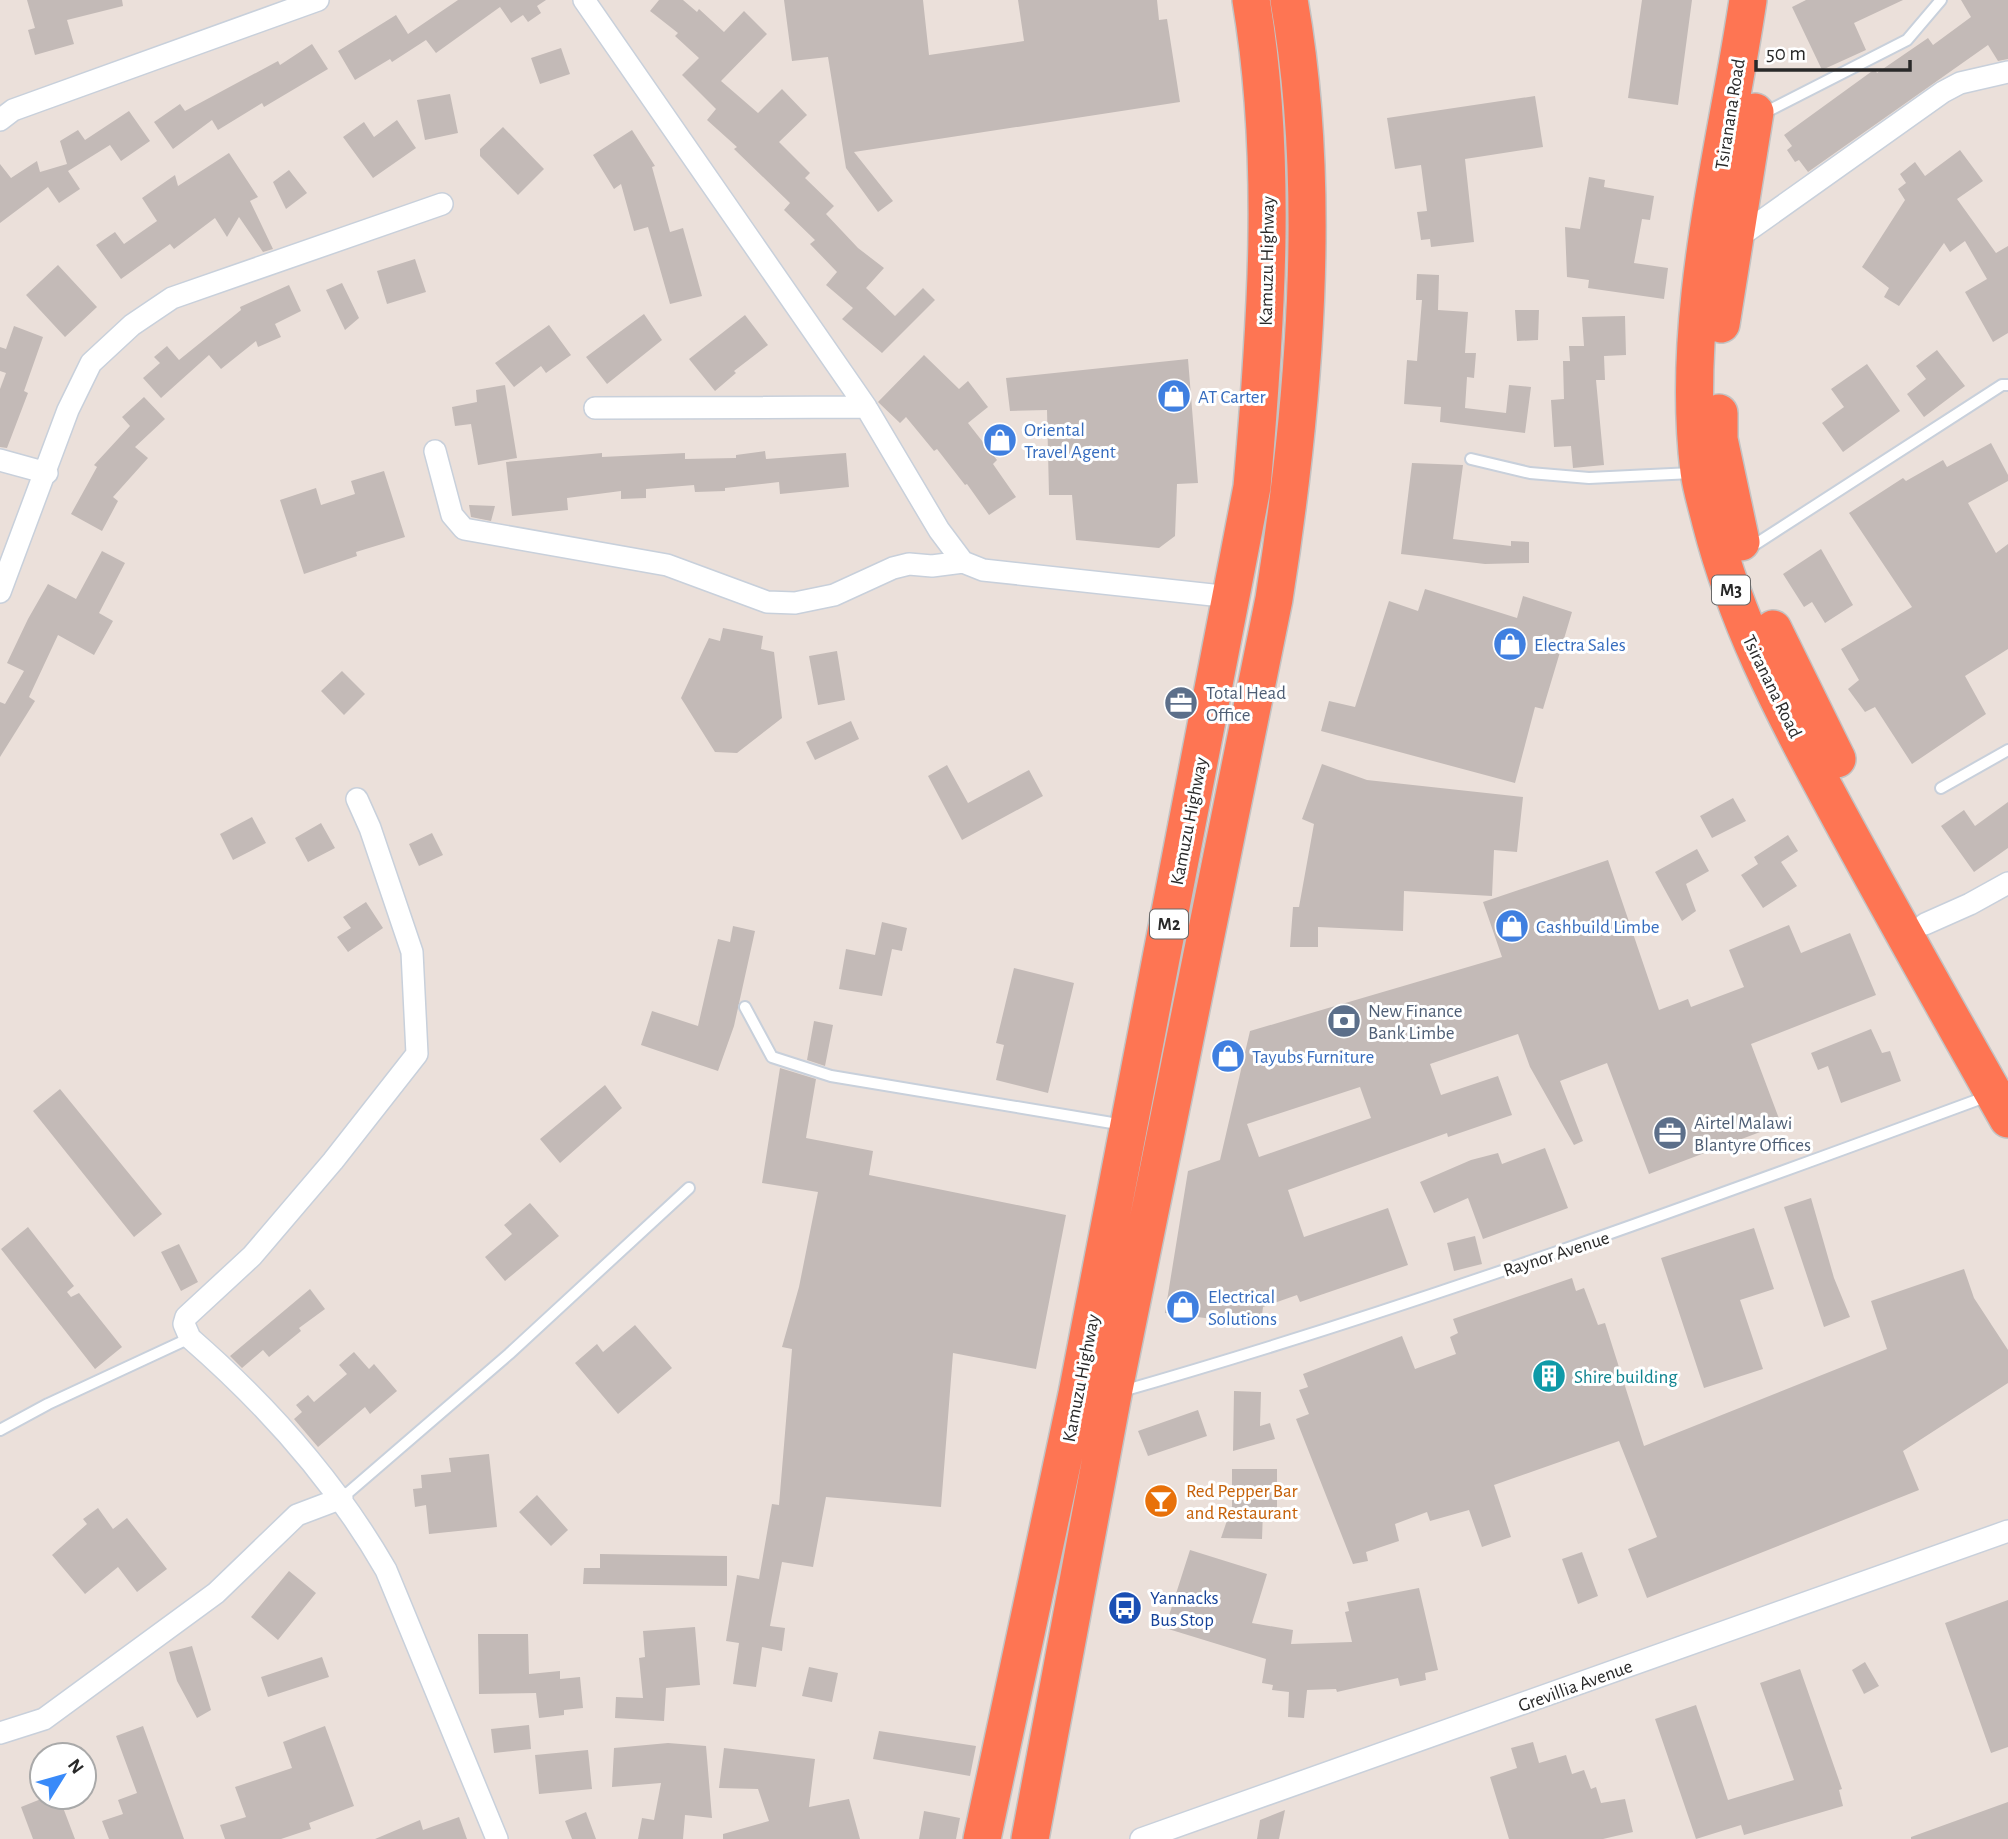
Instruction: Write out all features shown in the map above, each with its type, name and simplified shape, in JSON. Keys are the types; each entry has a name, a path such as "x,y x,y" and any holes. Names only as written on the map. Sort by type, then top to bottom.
{"highway":[{"name":"Kamuzu Highway","path":"982,1839 1009,1722 1131,1126 1252,487 1265,342 1267,171 1259,48 1251,0"},
{"name":"Kamuzu Highway","path":"1030,1839 1113,1394 1274,599 1291,493 1304,345 1305,168 1296,41 1289,0"},
{"name":"Tsiranana Road","path":"1748,0 1706,252 1694,359 1699,472 1724,569 1741,620 1771,689 1902,933 2003,1096"},
{"name":"Tsiranana Road","path":"1771,0 1718,346 1719,439 1742,552 1788,665 1925,924 2003,1096"}],"street":[{"path":"0,120 13,110 318,0"},
{"path":"584,0 866,407 939,530 963,562"},
{"path":"1736,239 1943,92 1960,83 2008,72"},
{"path":"0,592 47,473 68,410 91,363 132,325 172,298 442,204"},
{"path":"595,408 866,407"},
{"path":"435,451 452,515 464,528 667,565 767,602 795,603 834,595 893,568 909,564 932,566 963,562 984,570 1231,597"},
{"path":"0,460 47,473"},
{"path":"357,799 370,828 412,952 417,1054 333,1161 259,1248 186,1317 184,1324 190,1338 286,1431 342,1499 386,1570 496,1839"},
{"path":"1925,924 2008,883"},
{"path":"0,1732 44,1719 216,1593 297,1515 342,1499"},
{"name":"Grevillia Avenue","path":"1141,1839 1163,1835 2008,1531"}],"lane":[{"path":"1754,118 1907,40 1941,0"},
{"path":"1742,552 2003,385 2008,385"},
{"path":"1471,459 1530,473 1589,478 1699,472"},
{"path":"1941,788 2008,750"},
{"path":"745,1007 772,1057 831,1076 1131,1126"},
{"name":"Raynor Avenue","path":"1113,1394 1244,1357 1626,1230 2003,1096"},
{"path":"342,1499 509,1354 689,1188"},
{"path":"0,1430 48,1404 190,1338"}],"building":[{"path":"27,0 122,0 123,6 67,20 74,44 35,55 28,30 35,28"},
{"path":"458,0 546,0 537,6 541,13 528,22 523,15 511,23 500,7 436,53 426,40 392,62 390,59 355,80 338,51 396,15 408,34"},
{"path":"659,0 683,0 697,12 699,9 724,32 744,11 767,34 721,81 758,113 782,89 807,115 779,142 810,173 805,178 834,206 826,214 858,248 884,268 866,288 895,316 923,288 935,300 882,353 842,319 853,308 826,285 837,272 810,244 815,240 784,210 790,203 734,149 737,147 707,120 716,109 682,75 699,58 675,36 678,33 650,11"},
{"path":"784,0 923,0 929,55 1024,41 1018,0 1157,0 1159,20 1167,19 1180,102 854,152 893,201 878,212 846,168 828,57 792,61"},
{"path":"1642,0 1692,0 1678,105 1628,98"},
{"path":"1806,0 1903,0 1854,23 1866,50 1822,70 1792,7"},
{"path":"1961,0 2008,0 2008,59 1998,61 1988,45 1808,172 1799,160 1795,162 1787,150 1792,146 1784,135 1875,69 1877,73 1928,38 1933,45 1971,17"},
{"path":"312,44 328,69 264,107 262,103 218,130 212,120 173,149 154,122 180,104 185,111 278,61 280,65"},
{"path":"561,48 570,74 540,84 531,58"},
{"path":"450,94 458,133 425,140 417,100"},
{"path":"1535,96 1543,147 1465,159 1474,242 1431,247 1430,239 1421,240 1417,212 1427,211 1421,165 1395,169 1387,118"},
{"path":"129,111 150,141 121,161 110,145 68,171 80,189 59,203 48,187 0,223 0,164 11,178 37,161 40,172 67,164 60,141 78,130 85,140"},
{"path":"397,120 416,148 373,178 343,137 364,122 374,137"},
{"path":"503,127 544,169 518,195 480,156 480,149"},
{"path":"632,130 655,166 652,167 670,232 683,228 702,296 670,304 648,227 634,231 621,184 614,189 593,155"},
{"path":"1960,150 1983,181 1957,199 1996,253 2008,246 2008,333 1993,342 1965,292 1987,279 1965,241 1950,252 1944,243 1899,306 1884,297 1889,288 1862,267 1905,200 1898,189 1906,183 1900,174 1915,162 1925,176"},
{"path":"229,153 258,197 250,201 273,249 263,252 239,217 227,237 215,218 174,249 170,244 121,279 96,245 115,232 124,244 157,221 142,198 175,175 178,186"},
{"path":"289,170 307,193 286,209 273,182"},
{"path":"1589,177 1605,180 1604,187 1654,196 1650,220 1642,219 1634,263 1668,268 1664,299 1588,288 1589,280 1567,277 1565,227 1580,229"},
{"path":"415,259 426,292 387,304 377,271"},
{"path":"58,265 97,307 65,337 26,295"},
{"path":"1417,274 1439,275 1438,310 1468,312 1465,353 1476,353 1474,378 1467,377 1465,408 1506,413 1509,385 1531,387 1525,433 1440,422 1441,407 1404,404 1407,360 1417,361 1422,300 1416,300"},
{"path":"342,283 359,318 345,330 326,290"},
{"path":"289,285 301,311 275,324 281,337 258,347 256,341 221,369 209,355 161,398 143,378 160,363 154,357 167,346 179,360 241,310 240,307"},
{"path":"1515,310 1539,310 1538,340 1517,341"},
{"path":"644,314 662,340 607,384 586,357"},
{"path":"745,315 768,345 734,371 736,373 715,391 689,359"},
{"path":"1625,316 1626,355 1604,356 1605,380 1596,380 1604,465 1573,468 1571,446 1554,447 1551,400 1564,399 1563,361 1570,361 1569,346 1584,346 1582,317"},
{"path":"549,325 571,355 546,373 541,366 514,387 495,363"},
{"path":"14,326 43,337 24,391 28,393 7,448 0,447 0,389 6,373 0,371 0,347 6,349"},
{"path":"1937,350 1965,386 1924,417 1907,394 1926,379 1916,366"},
{"path":"924,355 959,389 968,381 988,407 968,423 997,460 993,464 1016,497 989,515 967,484 965,485 937,449 934,451 906,417 900,423 878,402"},
{"path":"1188,359 1198,483 1177,484 1175,536 1159,548 1076,540 1072,495 1049,495 1047,410 1010,411 1006,378"},
{"path":"1867,364 1900,411 1843,452 1822,423 1844,407 1831,389"},
{"path":"505,385 517,458 478,465 471,424 455,426 452,407 477,402 476,390"},
{"path":"144,397 165,419 135,447 148,458 113,497 118,501 102,531 71,514 97,467 94,465 130,426 122,417"},
{"path":"1991,443 2008,475 2008,481 1968,503 1996,553 2008,544 2008,649 1965,676 1986,714 1912,764 1875,707 1865,712 1848,689 1859,680 1841,649 1912,607 1849,513 1903,478 1906,481 1943,460 1947,467"},
{"path":"765,451 766,459 846,453 849,487 780,494 779,482 725,488 725,491 695,492 694,485 646,489 646,498 621,499 621,491 567,498 568,510 512,516 506,462 602,453 602,457 685,453 685,459 736,458 736,455"},
{"path":"1412,463 1463,465 1453,539 1511,546 1511,541 1529,542 1529,563 1485,564 1401,554"},
{"path":"384,471 405,537 356,552 357,556 304,574 280,500 316,488 321,505 355,494 351,481"},
{"path":"469,505 495,506 491,521 471,517"},
{"path":"1821,549 1853,605 1825,623 1812,602 1804,607 1783,574"},
{"path":"102,551 125,563 99,613 113,621 94,655 58,635 29,697 35,701 0,757 0,702 5,704 24,671 7,663 28,619 48,584 76,599"},
{"path":"1425,589 1517,618 1523,596 1572,612 1543,709 1535,707 1515,783 1321,731 1329,701 1355,707 1389,601 1418,611"},
{"path":"723,628 763,636 761,649 774,652 782,718 737,753 715,752 681,698 709,638 720,641"},
{"path":"837,651 845,700 818,705 809,656"},
{"path":"342,671 365,694 344,715 321,691"},
{"path":"851,721 859,739 815,760 806,742"},
{"path":"1322,764 1367,780 1523,797 1517,852 1494,850 1492,896 1404,891 1403,931 1318,927 1318,947 1290,947 1293,907 1299,907 1314,824 1302,819"},
{"path":"947,765 968,803 1029,770 1043,796 962,840 928,776"},
{"path":"1733,798 1746,821 1712,838 1700,816"},
{"path":"2008,802 2008,848 1974,872 1941,826 1964,810 1975,826"},
{"path":"252,817 266,843 233,860 220,834"},
{"path":"321,823 335,848 308,862 295,838"},
{"path":"432,833 443,855 419,866 409,844"},
{"path":"1788,835 1798,851 1781,862 1797,886 1763,908 1741,875 1758,864 1754,857"},
{"path":"1697,849 1709,871 1686,884 1696,911 1682,921 1655,872"},
{"path":"1608,860 1659,1010 1688,999 1691,1007 1744,987 1729,950 1789,925 1801,953 1850,933 1876,995 1751,1044 1781,1124 1649,1174 1607,1063 1560,1081 1583,1141 1574,1145 1530,1067 1518,1034 1430,1064 1441,1095 1498,1076 1512,1115 1448,1137 1447,1133 1288,1190 1304,1237 1388,1208 1408,1265 1300,1302 1297,1295 1263,1307 1261,1325 1165,1313 1188,1171 1220,1160 1250,1031 1502,957 1483,902","holes":["1360,1087 1371,1118 1259,1157 1247,1124"]},
{"path":"366,902 383,928 348,952 337,937 351,928 343,917"},
{"path":"882,922 907,928 902,951 892,949 882,996 839,989 846,949 875,955"},
{"path":"733,926 755,931 734,1026 718,1071 641,1045 652,1011 698,1026 718,939 730,942"},
{"path":"1014,968 1074,983 1048,1093 996,1080 1004,1045 996,1043"},
{"path":"814,1021 833,1025 825,1066 807,1060"},
{"path":"1871,1029 1882,1053 1890,1051 1901,1081 1841,1103 1828,1066 1818,1070 1811,1053"},
{"path":"780,1068 816,1079 806,1138 873,1151 869,1175 1066,1215 1036,1369 953,1353 941,1507 826,1497 813,1567 782,1562 770,1626 785,1628 782,1651 762,1647 756,1687 733,1684 739,1643 726,1641 737,1575 759,1579 772,1504 779,1505 792,1349 782,1347 799,1287 818,1192 762,1183"},
{"path":"605,1085 622,1108 560,1163 540,1139"},
{"path":"60,1089 162,1214 134,1237 33,1111"},
{"path":"1545,1148 1568,1208 1483,1239 1468,1198 1434,1213 1420,1182 1471,1160 1498,1153 1502,1164"},
{"path":"1811,1198 1834,1278 1850,1317 1824,1327 1784,1207"},
{"path":"530,1203 559,1236 505,1281 485,1257 512,1234 504,1225"},
{"path":"28,1227 74,1286 67,1292 71,1297 79,1293 122,1347 95,1369 1,1249"},
{"path":"1754,1228 1774,1289 1740,1300 1763,1369 1704,1388 1661,1258"},
{"path":"1475,1236 1482,1264 1454,1271 1447,1243"},
{"path":"179,1244 198,1282 181,1291 161,1252"},
{"path":"1964,1269 1974,1298 2008,1350 2008,1383 1903,1451 1919,1490 1647,1598 1628,1549 1657,1537 1619,1441 1494,1485 1511,1537 1482,1547 1469,1510 1430,1521 1427,1512 1395,1524 1399,1541 1366,1552 1368,1561 1353,1564 1296,1419 1309,1414 1299,1390 1308,1387 1303,1374 1402,1336 1415,1369 1456,1354 1450,1337 1458,1333 1453,1319 1572,1278 1576,1291 1584,1288 1598,1325 1605,1323 1644,1446 1887,1349 1871,1301"},
{"path":"310,1289 325,1309 299,1328 301,1331 269,1357 263,1350 242,1368 230,1356"},
{"path":"635,1325 672,1368 618,1414 575,1363 597,1344 603,1352"},
{"path":"354,1352 369,1369 374,1364 397,1391 370,1414 365,1407 318,1447 294,1419 302,1412 296,1405 308,1395 314,1402 347,1374 339,1365"},
{"path":"1234,1391 1261,1392 1260,1426 1270,1423 1275,1439 1233,1451"},
{"path":"1198,1410 1207,1436 1148,1456 1138,1431"},
{"path":"489,1454 497,1527 429,1534 426,1505 415,1507 413,1489 422,1488 421,1475 451,1472 449,1458"},
{"path":"1232,1469 1277,1469 1277,1511 1263,1511 1262,1539 1221,1538 1232,1506"},
{"path":"537,1495 568,1530 551,1546 519,1512"},
{"path":"98,1508 113,1529 127,1518 167,1569 137,1592 118,1567 85,1594 52,1555 87,1524 83,1519"},
{"path":"1190,1550 1267,1574 1252,1623 1293,1630 1291,1644 1352,1642 1345,1612 1349,1611 1347,1602 1419,1588 1438,1670 1425,1673 1426,1680 1400,1686 1398,1678 1337,1692 1336,1689 1307,1690 1304,1718 1288,1717 1289,1692 1272,1690 1273,1685 1262,1683 1266,1659 1165,1628"},
{"path":"1582,1552 1598,1596 1578,1604 1562,1559"},
{"path":"600,1554 727,1556 727,1586 583,1584 584,1568 600,1568"},
{"path":"289,1571 316,1593 278,1640 251,1617"},
{"path":"2008,1600 2008,1747 1991,1753 1945,1623"},
{"path":"695,1627 700,1685 666,1688 664,1721 615,1718 616,1697 643,1698 639,1658 645,1657 643,1631"},
{"path":"478,1634 528,1634 529,1674 560,1671 560,1679 580,1677 583,1708 564,1710 564,1715 539,1718 536,1693 479,1694"},
{"path":"192,1646 211,1710 197,1718 177,1681 169,1652"},
{"path":"322,1657 329,1677 268,1697 261,1677"},
{"path":"1865,1662 1879,1686 1864,1694 1852,1670"},
{"path":"809,1667 838,1673 832,1702 802,1696"},
{"path":"1800,1669 1842,1789 1839,1790 1843,1806 1744,1835 1741,1825 1696,1839 1655,1719 1696,1705 1728,1800 1794,1780 1760,1683"},
{"path":"529,1725 531,1749 494,1753 491,1729"},
{"path":"143,1726 184,1839 109,1839 102,1821 123,1814 118,1800 137,1793 116,1736"},
{"path":"325,1726 354,1806 309,1823 311,1829 281,1839 225,1839 220,1825 246,1817 235,1787 292,1768 283,1742"},
{"path":"879,1731 976,1746 970,1776 873,1759"},
{"path":"1533,1742 1539,1763 1566,1755 1572,1774 1584,1770 1591,1789 1596,1787 1601,1803 1625,1799 1633,1832 1603,1839 1509,1839 1490,1777 1517,1768 1511,1748"},
{"path":"668,1743 706,1746 712,1818 685,1815 683,1839 638,1839 642,1818 654,1820 661,1783 612,1787 614,1748"},
{"path":"724,1748 815,1759 809,1807 849,1799 860,1839 723,1839 723,1834 769,1821 758,1789 719,1788"},
{"path":"588,1750 592,1789 539,1794 535,1755"},
{"path":"2008,1802 2008,1839 1911,1839 1911,1837"},
{"path":"28,1804 28,1811 64,1811 75,1839 33,1839 21,1807"},
{"path":"1285,1810 1279,1839 1257,1839 1260,1820"},
{"path":"924,1811 960,1818 956,1839 919,1839"},
{"path":"586,1812 596,1839 572,1839 565,1821"},
{"path":"459,1817 467,1839 375,1839 420,1820 423,1830"}],"place":[{"name":"AT Carter","path":"1174,396"},
{"name":"Oriental Travel Agent","path":"1000,440"},
{"name":"Electra Sales","path":"1510,644"},
{"name":"Total Head Office","path":"1181,703"},
{"name":"Cashbuild Limbe","path":"1512,926"},
{"name":"New Finance Bank Limbe","path":"1344,1021"},
{"name":"Tayubs Furniture","path":"1228,1056"},
{"name":"Airtel Malawi Blantyre Offices","path":"1670,1133"},
{"name":"Electrical Solutions","path":"1183,1307"},
{"name":"Shire building","path":"1549,1376"},
{"name":"Red Pepper Bar and Restaurant","path":"1161,1501"},
{"name":"Yannacks Bus Stop","path":"1125,1608"}]}
